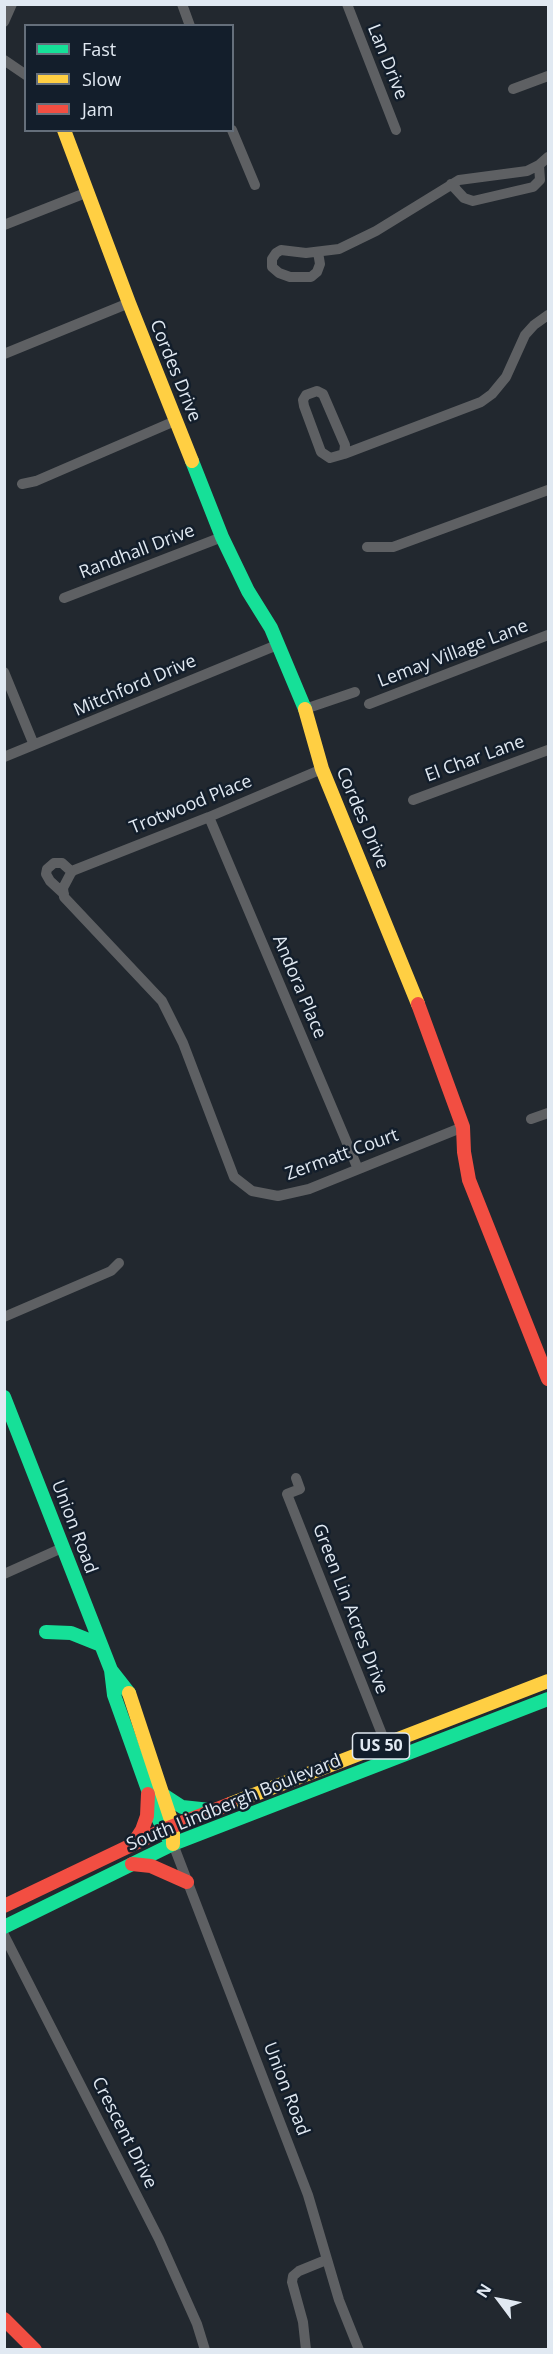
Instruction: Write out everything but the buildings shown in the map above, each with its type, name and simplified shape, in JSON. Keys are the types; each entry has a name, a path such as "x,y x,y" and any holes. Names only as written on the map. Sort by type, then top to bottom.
{"main road":[{"name":"Cordes Drive","path":"65,132 129,303 222,537 248,591 271,628 305,709 322,769 386,922 447,1079 463,1127 464,1152 469,1180 549,1379"},
{"name":"Union Road","path":"4,1397 111,1670 114,1695 173,1844"},
{"path":"46,1632 71,1633 101,1646"},
{"name":"South Lindbergh Boulevard","path":"4,1906 168,1828 549,1681"},
{"name":"South Lindbergh Boulevard","path":"4,1927 173,1844 549,1699"},
{"path":"132,1844 142,1830 155,1794 182,1807 214,1810"},
{"path":"131,1864 151,1866 187,1882"},
{"path":"4,2319 35,2349"}],"street":[{"path":"4,22 12,4"},
{"path":"182,4 189,24"},
{"name":"Lan Drive","path":"345,5 396,130"},
{"path":"4,60 24,74"},
{"path":"513,89 549,76"},
{"path":"233,132 255,185"},
{"path":"318,252 339,249 356,242 459,180 527,171 549,157"},
{"path":"451,184 464,198 473,201 533,188 540,180 539,165"},
{"path":"4,225 88,192"},
{"path":"4,354 129,303"},
{"path":"344,454 345,446 322,394 317,391 310,392 303,400 304,406 321,452 330,458 344,454 481,402 492,394 506,377 525,335 534,325 549,315"},
{"path":"22,484 36,481 176,420"},
{"path":"366,548 393,547 549,490"},
{"name":"Randhall Drive","path":"64,598 222,537"},
{"name":"Lemay Village Lane","path":"369,704 549,635"},
{"name":"Mitchford Drive","path":"4,757 277,645"},
{"path":"4,672 34,745"},
{"path":"305,709 355,692"},
{"name":"El Char Lane","path":"413,800 549,750"},
{"name":"Trotwood Place","path":"72,872 322,769"},
{"name":"Andora Place","path":"209,817 358,1169"},
{"path":"54,862 62,863 72,872 65,888 50,881 46,874 47,869 54,862"},
{"name":"Zermatt Court","path":"65,888 64,897 155,993 166,1008 183,1043 234,1177 252,1191 278,1196 309,1189 463,1127"},
{"path":"531,1119 549,1113"},
{"path":"4,1317 111,1271 119,1263"},
{"name":"Green Lin Acres Drive","path":"296,1478 300,1489 287,1494 392,1759"},
{"path":"4,1574 62,1548"},
{"name":"Union Road","path":"173,1844 308,2195 339,2300 359,2349"},
{"name":"Crescent Drive","path":"4,1935 156,2234 197,2324 205,2349"},
{"path":"306,2349 303,2322 292,2282 293,2276 299,2271 326,2260"}],"traffic: fast":[{"path":"192,461 222,537 248,591 271,628 305,709"},
{"path":"4,1397 111,1670 129,1693"},
{"path":"46,1632 71,1633 101,1645"},
{"path":"111,1670 114,1695 158,1818 169,1839"},
{"path":"4,1927 173,1844 548,1699"},
{"path":"162,1794 182,1807 210,1810"}],"traffic: slow":[{"path":"65,132 192,461"},
{"path":"305,709 322,769 418,1004"},
{"path":"230,1804 548,1681"},
{"path":"129,1693 173,1826 173,1844"}],"traffic: jam":[{"path":"418,1004 463,1127 464,1152 469,1180 548,1379"},
{"path":"133,1844 147,1816 148,1794"},
{"path":"4,1906 163,1830 230,1804"},
{"path":"132,1864 151,1866 187,1882"},
{"path":"4,2319 35,2350"}]}
